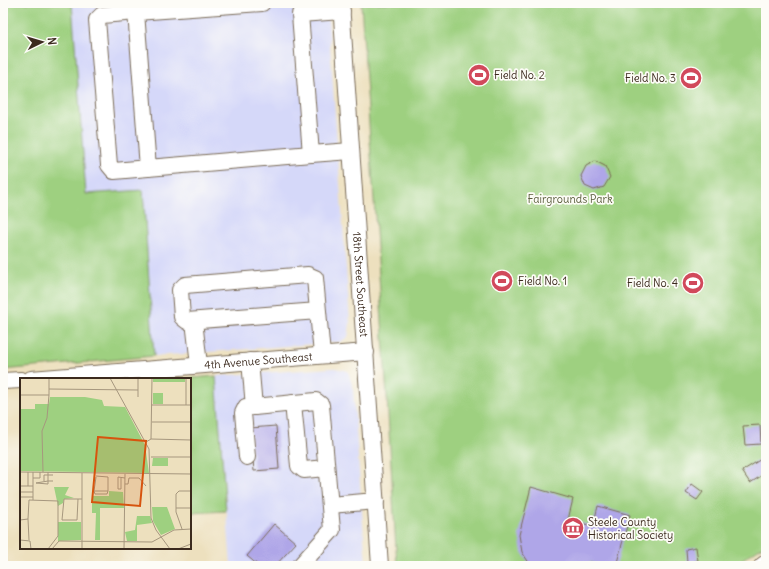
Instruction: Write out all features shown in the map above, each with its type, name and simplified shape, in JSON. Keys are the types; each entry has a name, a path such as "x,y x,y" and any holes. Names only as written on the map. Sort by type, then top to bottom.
{"street":[{"path":"262,3 102,15 97,20 109,165 114,171 351,151"},
{"path":"311,154 299,8 341,7"},
{"name":"18th Street Southeast","path":"341,7 380,566"},
{"path":"136,12 148,168"},
{"path":"318,311 187,321 182,317 180,290 185,285 308,275 315,278 318,311 322,356"},
{"path":"194,321 199,365"},
{"name":"4th Avenue Southeast","path":"43,378 366,352"},
{"path":"250,361 254,407"},
{"path":"3,381 20,380"},
{"path":"247,457 243,414 246,407 316,401 321,405 332,530 300,566"},
{"path":"293,403 299,466 304,470 326,468"},
{"path":"330,505 376,501"}],"shaded area":[{"path":"72,3 327,3 350,324 348,337 340,342 154,356 143,190 86,194"},
{"path":"334,368 348,371 353,388 366,566 231,566 216,376"}],"green space":[{"path":"3,3 72,3 86,194 143,190 154,356 3,370"},
{"name":"Fairgrounds Park","path":"361,3 766,3 766,544 732,566 397,566"},
{"path":"216,376 226,511 191,513 191,378"}],"building":[{"path":"595,161 605,166 610,177 604,187 594,190 585,186 581,176 586,166"},
{"path":"760,425 761,444 745,445 743,426"},
{"path":"276,426 279,469 254,471 250,428"},
{"path":"766,456 766,473 750,483 742,471"},
{"path":"692,484 703,492 697,500 686,493"},
{"name":"Steele County Historical Society","path":"531,487 573,499 568,520 593,526 598,506 630,515 616,566 604,566 590,562 589,566 531,566 522,552 519,535"},
{"path":"274,524 296,543 275,566 259,566 247,556"},
{"path":"696,547 698,561 687,562 686,549"}],"place":[{"name":"Field No. 2","path":"479,75"},
{"name":"Field No. 3","path":"691,78"},
{"name":"Field No. 1","path":"502,281"},
{"name":"Field No. 4","path":"693,283"},
{"name":"Steele County Historical Society","path":"573,528"}]}
